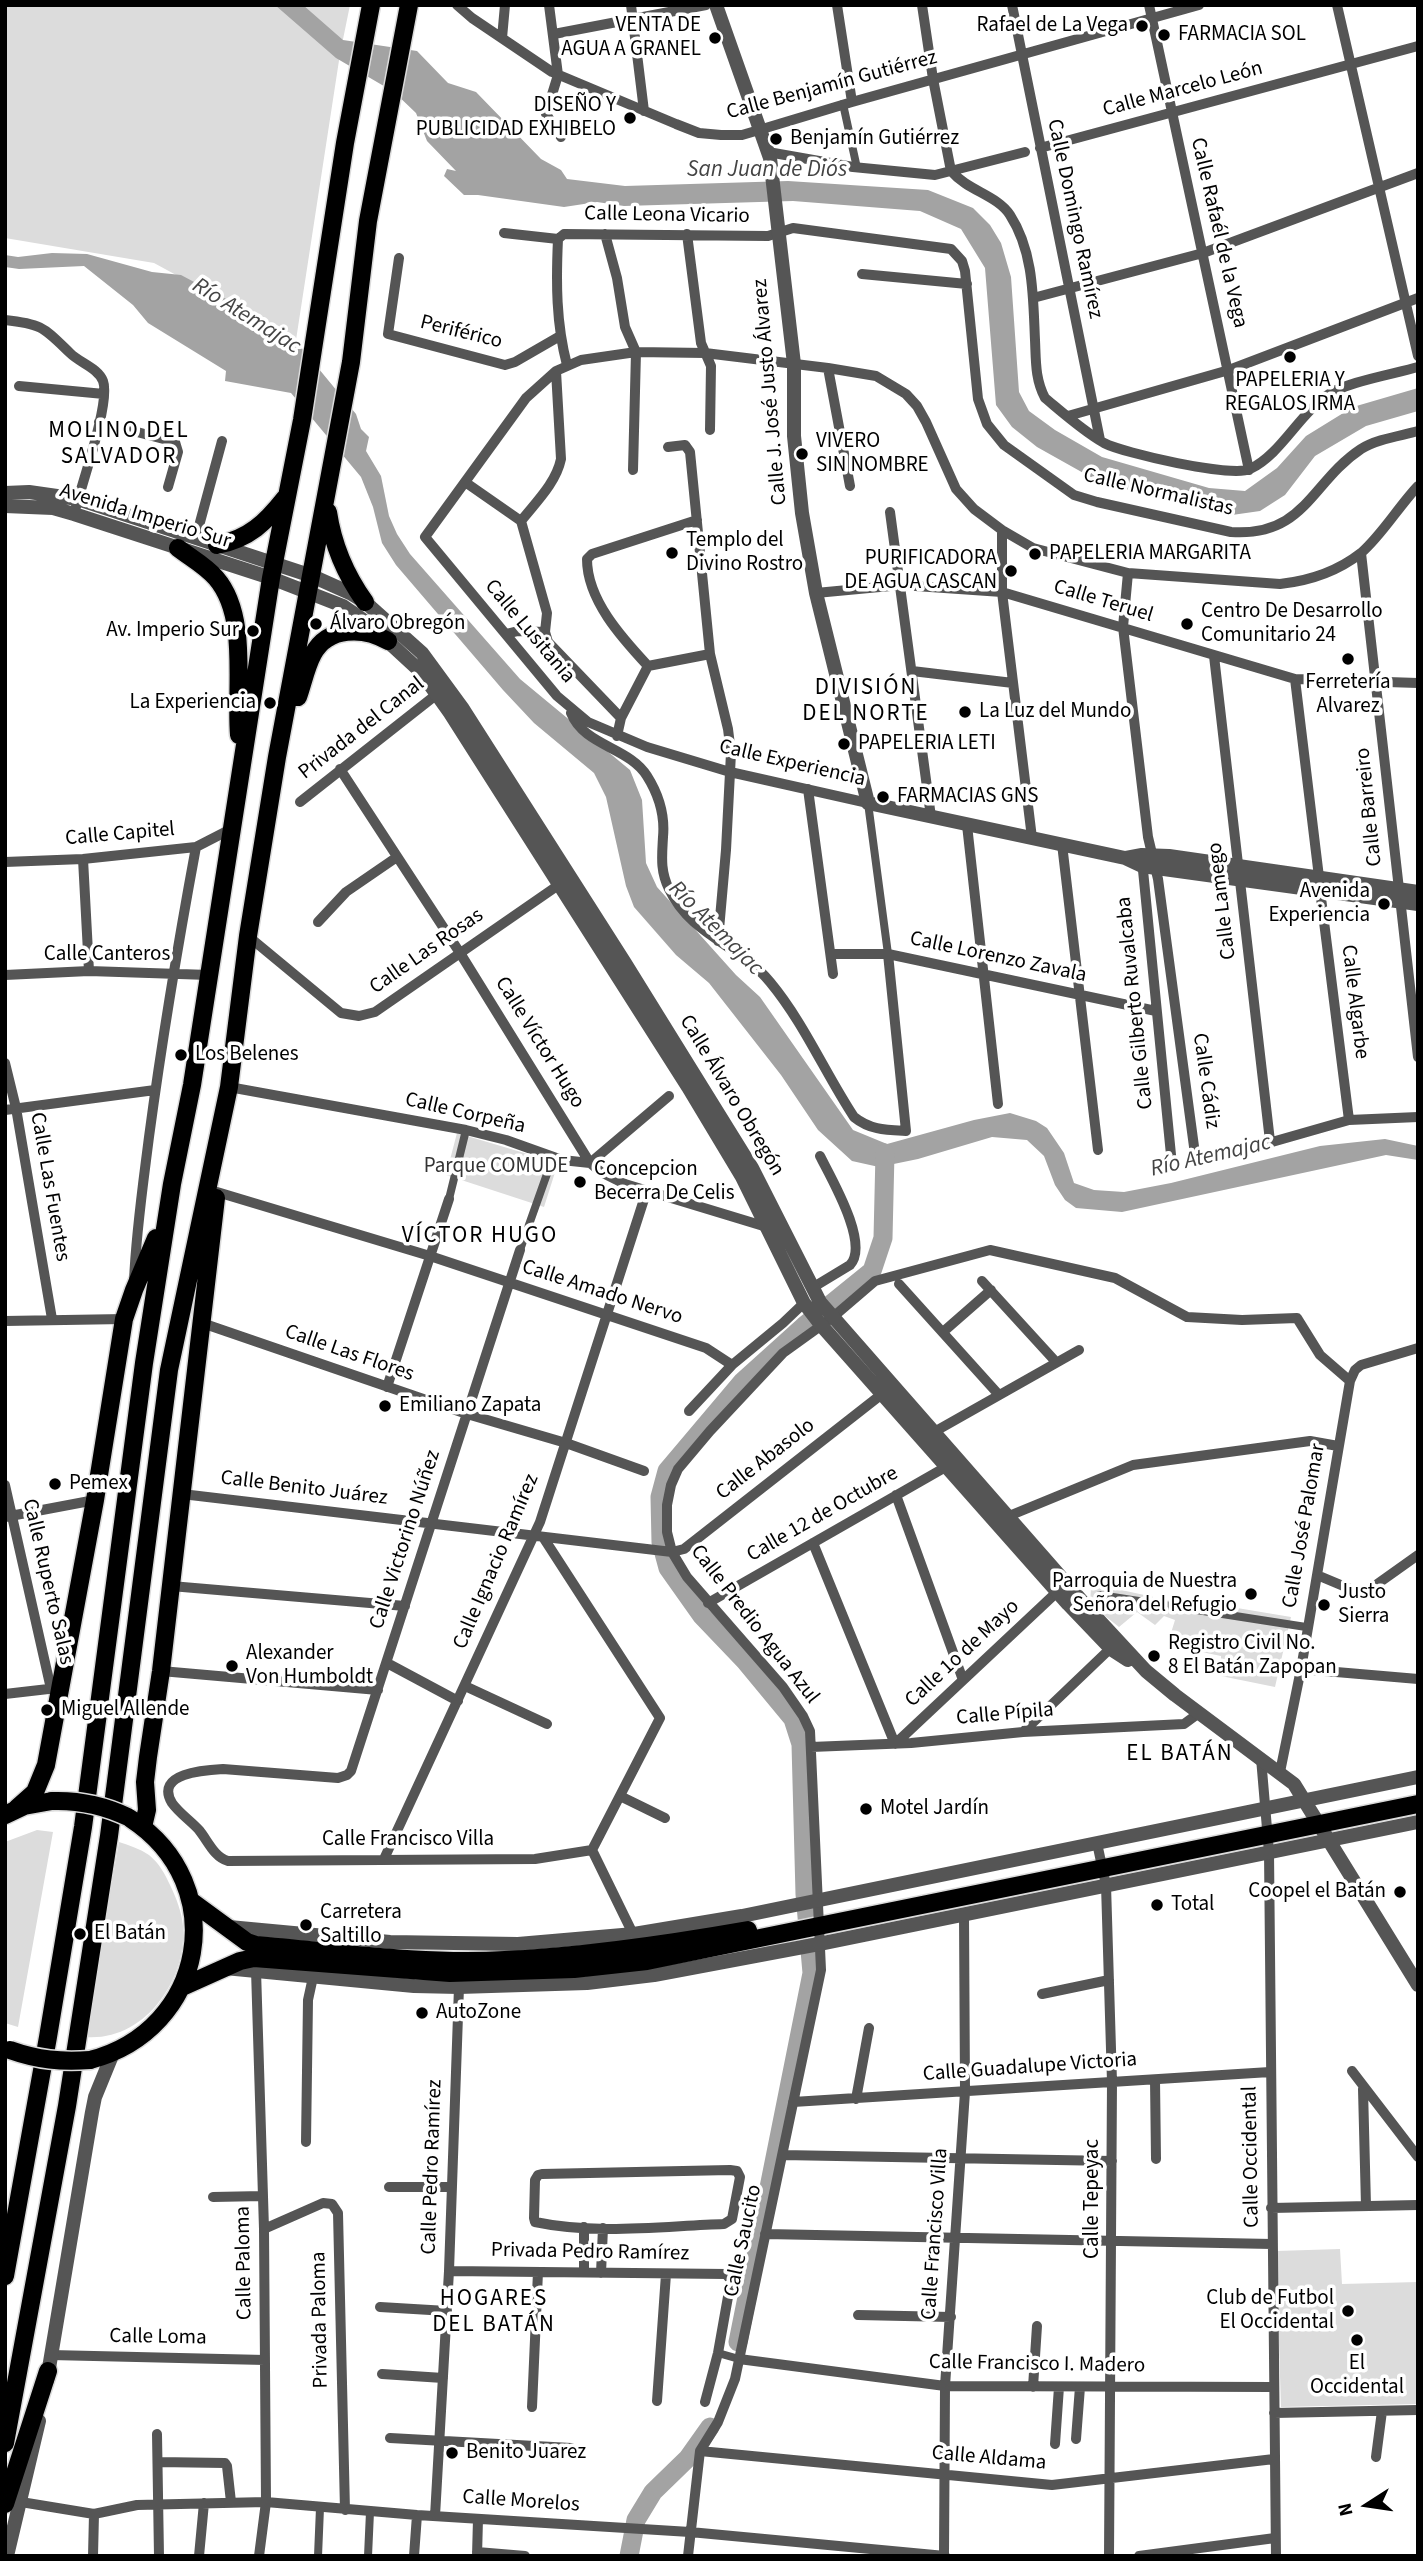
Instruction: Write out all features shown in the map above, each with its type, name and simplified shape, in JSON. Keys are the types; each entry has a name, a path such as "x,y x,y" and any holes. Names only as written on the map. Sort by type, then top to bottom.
{"main road":[{"path":"5,2276 83,1827 144,1363 172,1184 192,1085 272,570 302,420 345,143 371,5"},
{"path":"5,2443 67,2106 109,1836 169,1370 229,1087 248,936 351,362 368,221 408,9"},
{"path":"327,491 330,526 338,554 349,579 365,602"},
{"path":"217,545 237,540 256,530 287,495"},
{"path":"178,548 215,576 230,604 238,643 238,730 243,764"},
{"path":"278,757 312,657 319,646 335,634 348,631 369,633 388,641"},
{"path":"136,1822 147,1810 145,1782 161,1671 202,1324 220,1133"},
{"path":"11,1812 35,1792 46,1765 56,1688 95,1500 124,1319 152,1248 172,1184"},
{"path":"191,1901 247,1942 256,1945 413,1959 504,1961 769,1946 819,1922 1267,1830 1418,1792"},
{"path":"8,2049 36,2059 63,2062 90,2060 113,2053 147,2033 161,2020 182,1987 194,1949 191,1901 184,1880 160,1842 136,1822 106,1807 81,1801 52,1801 11,1812"},
{"path":"1317,1819 1418,1804"},
{"path":"182,1987 240,1961 254,1958 450,1973 574,1969 644,1955 788,1914 819,1922"},
{"path":"13,2503 49,2363"}],"street":[{"name":"Calle Benjamín Gutiérrez","path":"457,5 558,75 699,133 742,135 1199,5"},
{"path":"502,38 505,5"},
{"path":"549,5 558,75 545,114 561,137"},
{"path":"631,5 644,111"},
{"path":"554,34 706,5"},
{"name":"Calle J. José Justo Álvarez","path":"716,5 769,155 794,364 797,462 802,513 816,593 868,803"},
{"path":"837,5 858,167"},
{"path":"922,5 951,171 960,182 998,203 1010,214 1024,246 1032,278 1037,382 1045,398 1100,440 1117,448 1209,469 1249,470 1262,461 1326,396 1347,387 1418,367"},
{"name":"Calle Domingo Ramírez","path":"1012,5 1100,440"},
{"name":"Calle Rafaél de la Vega","path":"1149,5 1249,470"},
{"path":"1337,5 1379,189 1412,300 1418,356"},
{"name":"Calle Marcelo León","path":"1040,148 1418,46"},
{"path":"769,155 935,175 1025,152"},
{"path":"1033,298 1203,253 1418,173"},
{"name":"Calle Leona Vicario","path":"504,233 558,239 564,234 768,236 777,228"},
{"name":"Calle Normalistas","path":"777,228 951,248 962,261 967,284 978,400 987,424 1004,445 1067,491 1083,498 1231,532 1268,530 1295,515 1362,449 1418,431"},
{"path":"606,234 625,327 636,352 633,470"},
{"path":"687,234 705,354 711,366 710,430"},
{"path":"521,521 559,471 561,459 561,368 556,285 558,239"},
{"name":"Periférico","path":"399,258 388,334 505,365 560,337"},
{"path":"862,274 967,284"},
{"path":"1068,416 1229,370 1412,300"},
{"path":"5,320 30,323 47,330 101,377 104,394 99,422 74,514"},
{"path":"621,718 548,642 545,632 547,613 521,521 465,482 526,398 561,368 598,356 636,352 705,354 876,376 906,394 917,406 956,489 974,509 1033,548 1128,573 1280,584 1304,581 1361,553 1417,490"},
{"path":"828,368 850,486"},
{"path":"19,386 104,394"},
{"path":"99,422 174,442 178,452 168,487"},
{"path":"196,537 222,441"},
{"path":"668,447 685,445 690,450 710,654 728,729 730,772 718,942"},
{"name":"Calle Lusitania","path":"465,482 425,537 569,708 588,722 617,736"},
{"name":"Avenida Imperio Sur","path":"5,493 29,492 78,499 196,537 272,570"},
{"name":"Avenida Imperio Sur","path":"5,506 52,508 178,548 272,570"},
{"path":"890,512 931,817"},
{"path":"648,666 611,621 597,598 589,578 587,559 592,554 696,520"},
{"path":"1002,530 1002,592 1032,838"},
{"name":"Calle Barreiro","path":"1361,553 1418,1056"},
{"name":"Calle Álvaro Obregón","path":"272,570 310,584 351,593 414,645 559,884 688,1087 742,1177 766,1227 811,1299 882,1394 952,1463 1115,1645"},
{"name":"Calle Gilberto Ruvalcaba","path":"1128,573 1123,627 1148,837 1156,1011 1172,1165"},
{"name":"Calle Álvaro Obregón","path":"310,584 388,641 442,690 625,962 752,1168 786,1233 811,1299"},
{"name":"Calle Teruel","path":"816,593 901,585 1002,592 1295,679 1418,683"},
{"path":"506,634 518,631 545,632"},
{"path":"648,666 710,654"},
{"name":"Calle Lamego","path":"1214,656 1270,1141"},
{"path":"617,736 621,718 648,666"},
{"path":"912,671 1013,683"},
{"name":"Calle Algarbe","path":"1295,679 1349,1120"},
{"name":"Privada del Canal","path":"300,802 442,690"},
{"path":"569,708 574,719 589,734 605,747 631,759 647,776 659,800 663,818 662,872 668,889 690,919 768,979 808,1039 854,1117 874,1129 906,1131 888,954 868,803"},
{"name":"Calle Experiencia","path":"617,736 730,772 967,825 1125,858 1239,871 1399,895 1418,904"},
{"name":"Calle Víctor Hugo","path":"340,769 460,953 590,1163 625,1184 786,1233"},
{"path":"808,789 834,974"},
{"path":"967,825 998,1104"},
{"name":"Calle Capitel","path":"5,862 83,859 196,847 233,828"},
{"path":"1062,844 1098,1150"},
{"path":"134,1290 136,1244 155,1090 172,974 196,847"},
{"path":"318,922 346,891 397,857"},
{"path":"83,859 89,971"},
{"name":"Calle Cádiz","path":"1148,861 1195,1154 1203,1160 1209,1160 1349,1120 1418,1117"},
{"name":"Calle Las Rosas","path":"248,936 341,1013 359,1016 375,1012 559,884"},
{"name":"Calle Experiencia","path":"1399,895 1418,892"},
{"name":"Calle Lorenzo Zavala","path":"831,954 888,954 1156,1011"},
{"name":"Calle Canteros","path":"5,975 89,971 209,975"},
{"name":"Calle Las Fuentes","path":"5,1063 11,1109 52,1319"},
{"name":"Calle Corpeña","path":"229,1087 466,1130 571,1162 590,1163"},
{"path":"11,1109 155,1090"},
{"path":"590,1163 669,1097"},
{"path":"387,1387 449,1199 466,1130"},
{"path":"689,1411 732,1365 854,1261 857,1251 854,1234 839,1194 820,1156"},
{"name":"Calle Victorino Núñez","path":"224,1860 171,1801 169,1788 177,1777 223,1769 338,1777 347,1775 353,1767 520,1250 553,1157"},
{"name":"Calle Ignacio Ramírez","path":"384,1859 538,1536 647,1190"},
{"name":"Calle Amado Nervo","path":"216,1192 430,1256 706,1348 732,1365"},
{"name":"Calle Predio Agua Azul","path":"819,1922 810,1731 794,1702 687,1577 671,1552 667,1532 667,1505 678,1468 783,1353 875,1281 990,1250 1115,1278 1187,1317 1242,1320 1297,1318 1320,1355 1350,1381"},
{"path":"982,1281 1056,1363"},
{"path":"899,1284 999,1395"},
{"path":"943,1332 991,1290"},
{"path":"5,1321 124,1319"},
{"name":"Calle Álvaro Obregón","path":"826,1320 933,1432 952,1463"},
{"name":"Calle Las Flores","path":"202,1324 644,1471"},
{"name":"Calle José Palomar","path":"1280,1772 1301,1670 1306,1627 1350,1381 1355,1370 1361,1365 1418,1348"},
{"path":"933,1432 1079,1350"},
{"name":"Calle Abasolo","path":"671,1552 684,1549 882,1394"},
{"path":"1001,1519 1133,1465 1310,1441 1338,1446"},
{"name":"Calle 12 de Octubre","path":"708,1603 952,1463"},
{"name":"Calle Ruperto Salas","path":"5,1485 9,1517 56,1688"},
{"name":"Calle Benito Juárez","path":"182,1494 671,1552"},
{"path":"897,1495 963,1680"},
{"path":"9,1517 95,1500"},
{"name":"Calle Álvaro Obregón","path":"1001,1519 1057,1592 1146,1671 1294,1784 1317,1819"},
{"path":"224,1968 414,1986 459,1987 587,1983 644,1955 592,1850 660,1718 538,1536"},
{"path":"813,1543 895,1744"},
{"path":"1317,1575 1360,1593 1366,1592 1418,1555"},
{"path":"171,1586 405,1606"},
{"name":"Calle 1o de Mayo","path":"895,1744 1057,1592"},
{"path":"1100,1595 1306,1627"},
{"path":"1023,1732 1115,1645"},
{"path":"387,1663 458,1701"},
{"path":"1301,1670 1418,1679"},
{"path":"161,1671 378,1690"},
{"path":"465,1686 547,1724"},
{"path":"5,1693 56,1688"},
{"name":"Calle Pípila","path":"811,1747 895,1744 1023,1732 1184,1724 1199,1713"},
{"name":"Calle Occidental","path":"1261,1759 1267,1830 1276,2556"},
{"path":"819,1922 964,1914 1101,1864 1317,1819 1418,1777"},
{"path":"620,1796 664,1818"},
{"path":"1317,1819 1358,1834 1418,1822"},
{"path":"1317,1819 1418,1985"},
{"path":"1346,1868 1349,1851 1358,1834"},
{"name":"Calle Francisco Villa","path":"224,1860 535,1859 592,1850"},
{"name":"Calle Tepeyac","path":"1101,1864 1109,1980 1112,2082 1110,2556"},
{"name":"Calle Francisco Villa","path":"945,2556 946,2386 965,2092 964,1914"},
{"name":"Calle Saucito","path":"688,2556 700,2451 726,2404 738,2358 821,1970 819,1922"},
{"name":"Calle Paloma","path":"256,1970 264,2229 266,2502 259,2556"},
{"path":"306,2142 308,2000 313,1977"},
{"path":"1042,1994 1109,1980"},
{"name":"Calle Pedro Ramírez","path":"435,2516 449,2271 459,1987"},
{"path":"856,2099 869,2028"},
{"path":"49,2363 95,2097 113,2053"},
{"path":"1352,2071 1363,2089 1418,2157"},
{"name":"Calle Guadalupe Victoria","path":"793,2102 1270,2073"},
{"path":"1155,2080 1156,2159"},
{"path":"1363,2089 1366,2206"},
{"path":"782,2155 1112,2161"},
{"path":"730,2170 737,2171 740,2177 732,2219 724,2224 584,2227 535,2222 535,2180 538,2175 730,2170"},
{"path":"390,2187 452,2187"},
{"path":"214,2197 263,2196"},
{"name":"Privada Paloma","path":"264,2229 323,2203 332,2204 338,2213 345,2510"},
{"path":"1271,2208 1418,2205"},
{"path":"584,2227 584,2272"},
{"path":"601,2273 603,2228"},
{"path":"765,2234 1272,2244"},
{"name":"Privada Pedro Ramírez","path":"449,2271 729,2276 731,2280 720,2353"},
{"path":"532,2407 538,2272"},
{"path":"657,2401 666,2274"},
{"path":"380,2307 447,2311"},
{"path":"858,2315 951,2317"},
{"path":"1033,2387 1037,2326"},
{"path":"705,2402 720,2353"},
{"name":"Calle Francisco I. Madero","path":"720,2353 738,2358 946,2386 1273,2387"},
{"name":"Calle Loma","path":"49,2363 265,2360"},
{"path":"382,2374 443,2378"},
{"path":"1055,2444 1059,2387"},
{"path":"1076,2439 1080,2387"},
{"path":"1274,2413 1418,2410"},
{"path":"1376,2456 1382,2411"},
{"path":"158,2434 159,2556"},
{"path":"390,2438 571,2448"},
{"name":"Calle Aldama","path":"700,2451 1052,2485 1274,2459"},
{"path":"158,2462 225,2463 228,2466 231,2502"},
{"name":"Calle Morelos","path":"94,2514 137,2505 266,2502 370,2512 690,2532 945,2556"},
{"path":"8,2556 13,2503 94,2514 93,2556"},
{"path":"200,2556 204,2503"},
{"path":"318,2556 320,2508"},
{"path":"368,2556 370,2512"},
{"path":"415,2556 417,2515"},
{"path":"478,2519 477,2554 525,2556"},
{"path":"1139,2556 1275,2538"}],"green space":[{"path":"5,5 350,5 296,340 154,263 5,238"},
{"name":"Parque COMUDE","path":"457,1133 558,1163 544,1207 446,1175"},
{"path":"1103,1586 1204,1608 1207,1603 1291,1617 1275,1687 1221,1676 1221,1656 1172,1646 1176,1638 1171,1633 1175,1620 1164,1616 1155,1625 1137,1612 1119,1627 1090,1604 1091,1587"},
{"path":"37,1830 53,1832 18,2027 5,2023 5,1842"},
{"path":"119,1842 149,1855 164,1873 181,1916 182,1947 178,1968 169,1987 143,2019 125,2030 106,2036 85,2037"},
{"name":"Club de Futbol El Occidental","path":"1340,2249 1342,2284 1418,2282 1418,2404 1281,2407 1276,2251"}],"water":[{"path":"275,5 303,5 343,40 417,51 448,83 476,92 541,159 561,170 567,179 625,186 788,181 928,190 973,208 990,225 1001,243 1011,277 1019,392 1029,411 1055,430 1102,457 1209,488 1245,491 1277,468 1306,436 1353,407 1418,388 1418,411 1366,426 1315,456 1285,495 1260,511 1232,515 1103,484 1037,447 1012,427 996,405 985,268 961,229 920,211 793,201 624,206 597,202 564,207 464,195 444,176 447,169 456,171 427,141 416,113 394,92 336,58"},
{"name":"Río Atemajac","path":"52,253 87,254 152,272 181,275 258,316 300,346 356,414 361,429 369,437 366,451 381,476 389,516 410,554 520,679 630,770 642,800 646,863 657,887 736,975 760,997 853,1130 887,1144 1010,1113 1036,1121 1047,1128 1064,1153 1074,1183 1094,1190 1124,1192 1320,1146 1385,1139 1418,1146 1418,1160 1386,1155 1122,1212 1076,1208 1065,1200 1055,1185 1044,1156 1027,1140 992,1137 918,1159 879,1167 852,1161 818,1130 781,1075 709,983 676,955 634,907 626,886 606,797 594,773 534,723 396,565 382,543 373,507 361,477 291,393 225,381 226,371 148,323 133,305 84,266 19,269 5,267 5,255 18,257"}],"waterway":[{"path":"738,2342 812,1973 805,1894 801,1744 793,1719 745,1661 702,1616 668,1568 661,1542 660,1497 667,1471 743,1381 804,1326 872,1271 883,1238 885,1153"},
{"path":"629,2556 636,2520 653,2492 688,2458 710,2427"}],"place":[{"name":"Rafael de La Vega","path":"1142,26"},
{"name":"FARMACIA SOL","path":"1164,35"},
{"name":"VENTA DE AGUA A GRANEL","path":"715,38"},
{"name":"DISEÑO Y PUBLICIDAD EXHIBELO","path":"630,118"},
{"name":"Benjamín Gutiérrez","path":"776,139"},
{"name":"PAPELERIA Y REGALOS IRMA","path":"1290,357"},
{"name":"VIVERO SIN NOMBRE","path":"802,454"},
{"name":"Templo del Divino Rostro","path":"672,553"},
{"name":"PAPELERIA MARGARITA","path":"1035,554"},
{"name":"PURIFICADORA DE AGUA CASCAN","path":"1011,571"},
{"name":"Álvaro Obregón","path":"316,624"},
{"name":"Centro De Desarrollo Comunitario 24","path":"1187,624"},
{"name":"Av. Imperio Sur","path":"253,631"},
{"name":"Ferretería Alvarez","path":"1348,659"},
{"name":"La Experiencia","path":"270,703"},
{"name":"La Luz del Mundo","path":"965,712"},
{"name":"PAPELERIA LETI","path":"844,744"},
{"name":"FARMACIAS GNS","path":"883,797"},
{"name":"Avenida Experiencia","path":"1384,904"},
{"name":"Los Belenes","path":"181,1055"},
{"name":"Concepcion Becerra De Celis","path":"580,1182"},
{"name":"Emiliano Zapata","path":"385,1406"},
{"name":"Pemex","path":"55,1484"},
{"name":"Parroquia de Nuestra Señora del Refugio","path":"1251,1594"},
{"name":"Justo Sierra","path":"1324,1605"},
{"name":"Registro Civil No. 8 El Batán Zapopan","path":"1154,1656"},
{"name":"Alexander Von Humboldt","path":"232,1666"},
{"name":"Miguel Allende","path":"47,1710"},
{"name":"Motel Jardín","path":"866,1809"},
{"name":"Coopel el Batán","path":"1400,1892"},
{"name":"Total","path":"1157,1905"},
{"name":"Carretera Saltillo","path":"306,1925"},
{"name":"El Batán","path":"80,1934"},
{"name":"AutoZone","path":"422,2013"},
{"name":"Club de Futbol El Occidental","path":"1348,2311"},
{"name":"El Occidental","path":"1357,2340"},
{"name":"Benito Juarez","path":"452,2453"}],"district":[{"name":"MOLINO DEL SALVADOR","path":"119,445"},
{"name":"DIVISIÓN DEL NORTE","path":"866,702"},
{"name":"VÍCTOR HUGO","path":"480,1237"},
{"name":"EL BATÁN","path":"1180,1755"},
{"name":"HOGARES DEL BATÁN","path":"494,2313"}],"water label":[{"name":"San Juan de Diós","path":"767,171"}]}
